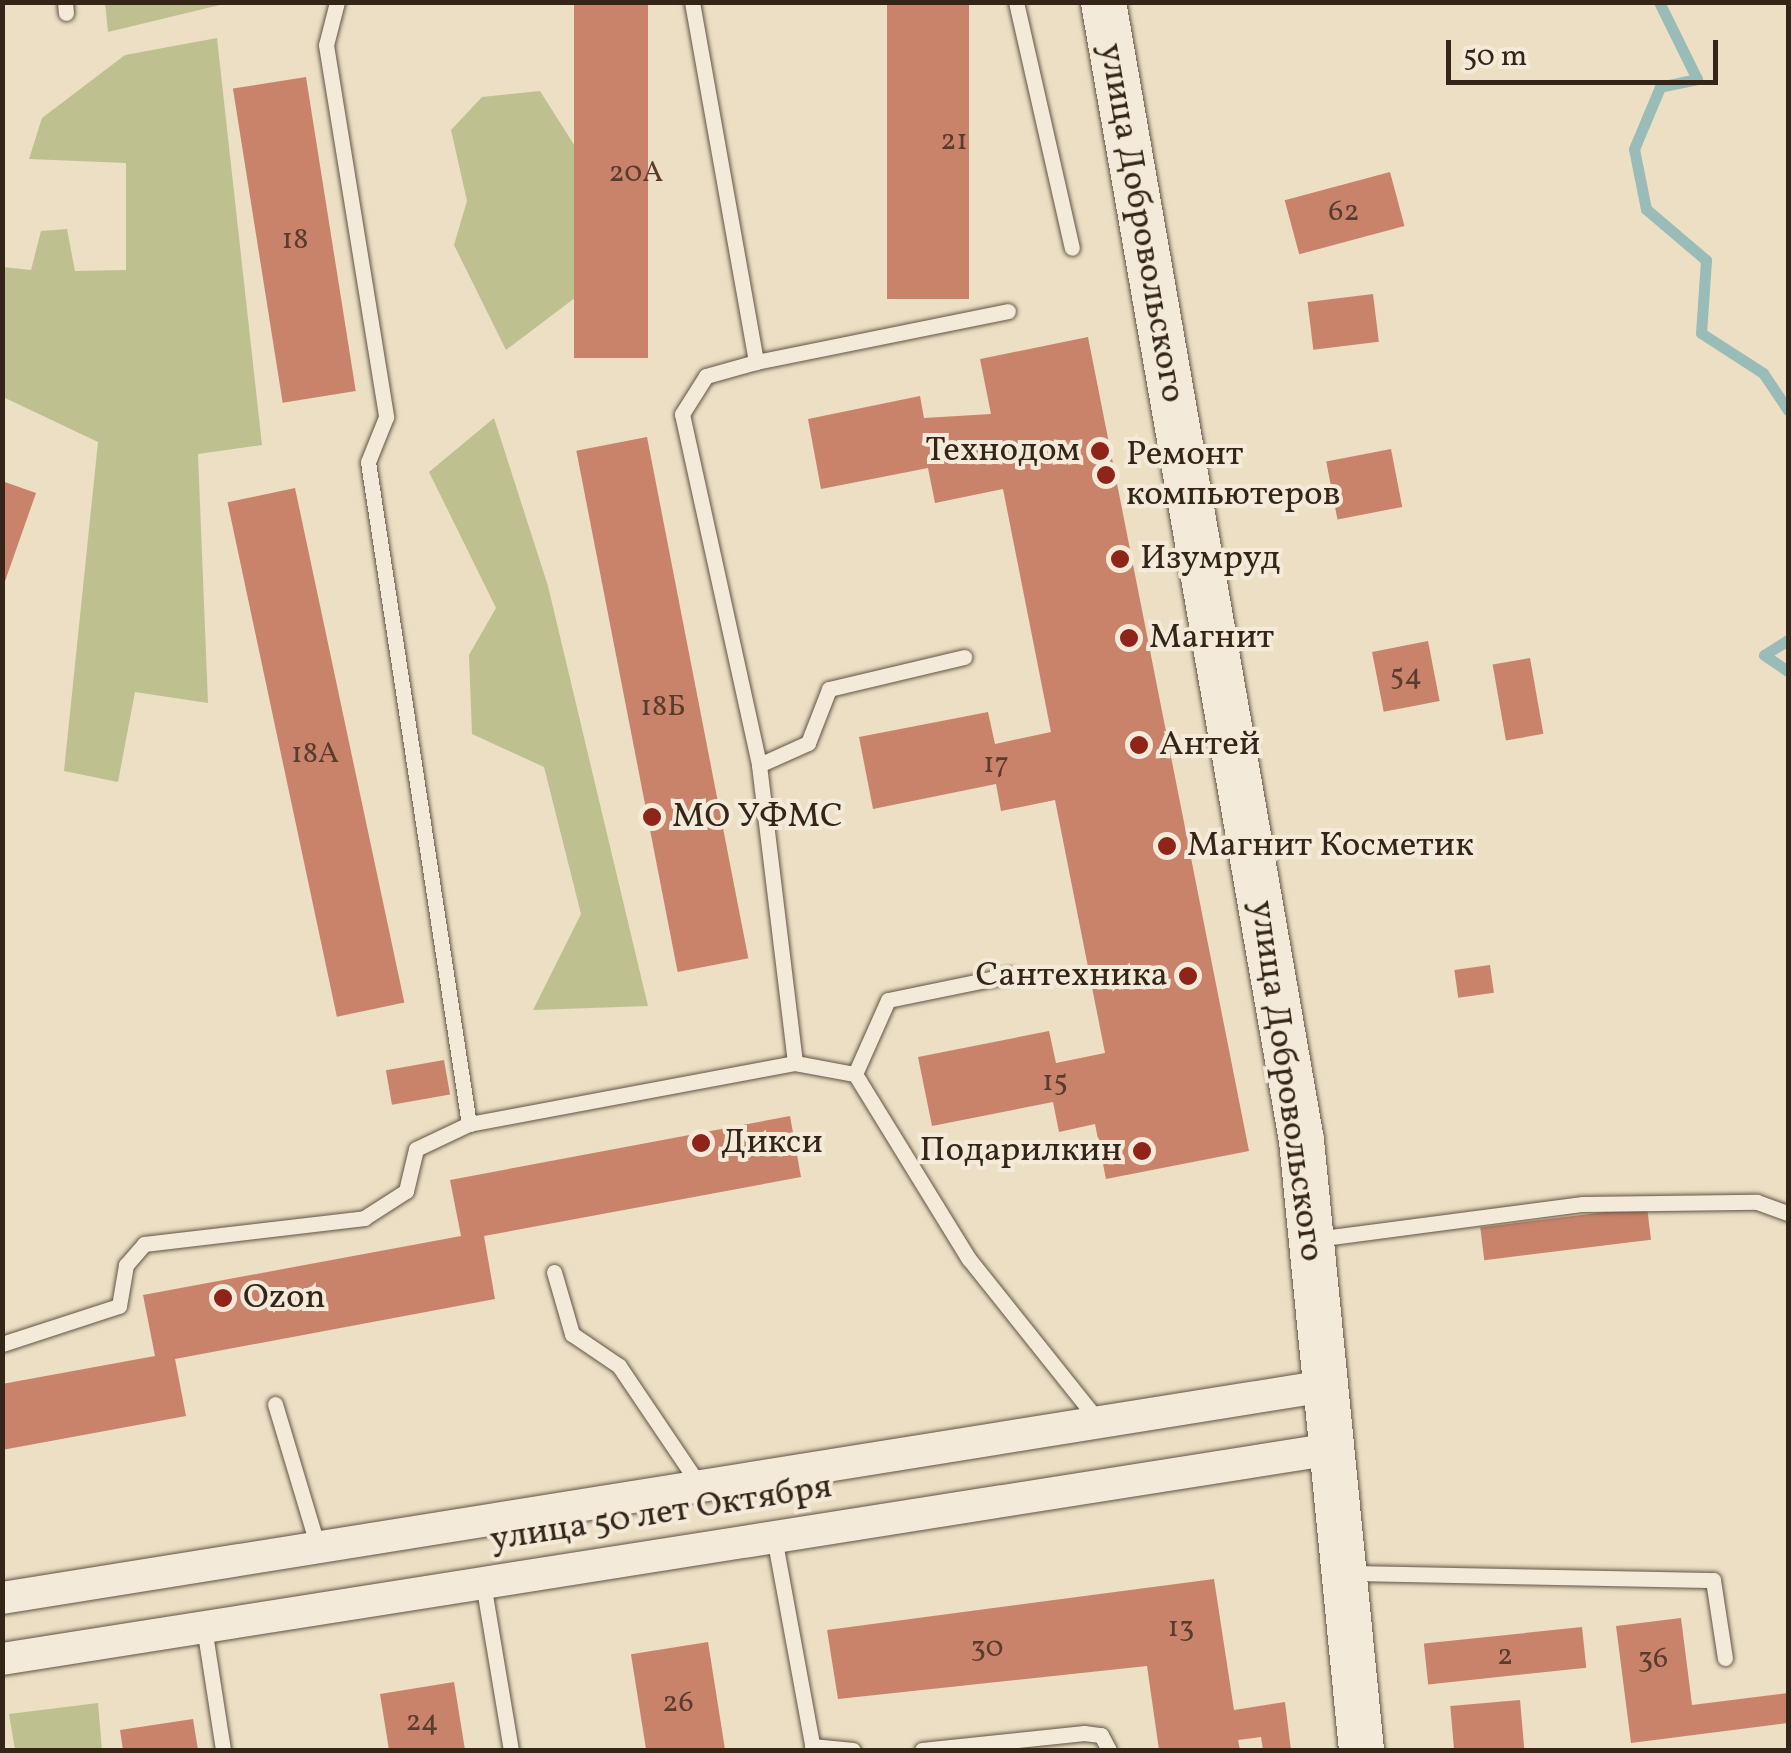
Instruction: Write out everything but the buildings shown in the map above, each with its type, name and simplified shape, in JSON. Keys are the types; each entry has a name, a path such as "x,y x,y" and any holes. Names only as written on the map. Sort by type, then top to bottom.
{"street":[{"name":"улица Добровольского","path":"1103,2 1312,1240 1361,1750"},
{"name":"улица 50 лет Октября","path":"2,1598 1326,1386"},
{"name":"улица 50 лет Октября","path":"2,1659 1332,1449"}],"lane":[{"path":"338,2 326,45 386,416 368,462 469,1124"},
{"path":"692,2 756,362"},
{"path":"1016,2 1072,248"},
{"path":"795,1063 759,765 682,414 706,376 756,362 1008,311"},
{"path":"759,765 808,743 829,689 964,657"},
{"path":"855,1074 888,1000 1010,975"},
{"path":"2,1344 119,1306 126,1265 144,1244 364,1218 406,1190 416,1149 469,1124 795,1063 855,1074 969,1259 1099,1422"},
{"path":"1312,1240 1582,1204 1757,1202 1788,1212"},
{"path":"554,1272 572,1334 619,1366 700,1486"},
{"path":"275,1404 318,1547"},
{"path":"774,1537 812,1748 854,1750"},
{"path":"1344,1572 1714,1580 1725,1658"},
{"path":"483,1583 511,1750"},
{"path":"204,1627 223,1750"},
{"path":"922,1750 1084,1733 1101,1735 1109,1750"}],"green space":[{"path":"105,2 228,2 228,3 108,32"},
{"path":"217,38 262,445 198,454 208,703 135,692 118,782 64,771 98,442 3,397 3,267 31,270 41,231 67,229 75,271 126,270 126,163 29,159 42,118 125,55"},
{"path":"540,91 578,151 588,288 506,350 454,245 467,201 451,130 482,97"},
{"path":"494,418 548,586 648,1006 533,1010 581,914 544,767 472,734 469,655 496,608 429,472"},
{"path":"98,1703 102,1750 15,1750 9,1714"}],"waterway":[{"path":"1659,2 1697,79 1660,87 1634,149 1646,209 1706,260 1701,333 1763,373 1788,410"},
{"path":"1788,640 1764,655 1788,671"}],"place":[{"name":"Технодом","path":"1100,451"},
{"name":"Ремонт компьютеров","path":"1106,475"},
{"name":"Изумруд","path":"1120,559"},
{"name":"Магнит","path":"1129,638"},
{"name":"Антей","path":"1139,745"},
{"name":"МО УФМС","path":"652,817"},
{"name":"Магнит Косметик","path":"1167,846"},
{"name":"Сантехника","path":"1188,976"},
{"name":"Дикси","path":"701,1143"},
{"name":"Подарилкин","path":"1142,1151"},
{"name":"Ozon","path":"223,1298"}]}
